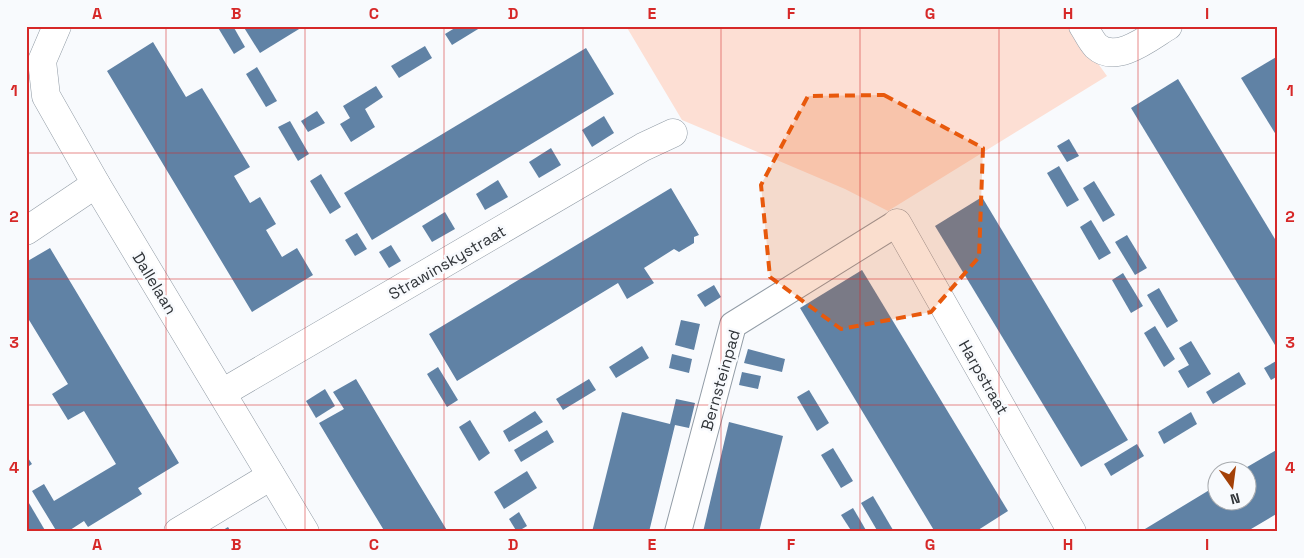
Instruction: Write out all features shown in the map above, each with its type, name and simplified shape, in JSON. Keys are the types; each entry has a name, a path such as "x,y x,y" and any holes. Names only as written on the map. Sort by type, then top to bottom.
{"street":[{"name":"Dallelaan","path":"57,26 42,61 46,96 96,184 305,532"},
{"path":"1084,26 1096,46 1104,51 1114,52 1127,49 1168,26"},
{"name":"Strawinskystraat","path":"222,393 643,147 673,133"},
{"path":"26,231 96,184"},
{"name":"Bernsteinpad","path":"678,532 733,325 896,223"},
{"name":"Harpstraat","path":"896,223 1072,532"},
{"path":"178,532 271,476"}],"highlighted area":[{"path":"884,95 983,148 979,257 931,312 841,329 770,277 761,185 808,96"}],"shaded area":[{"path":"626,26 1071,26 1107,76 888,211 845,189 682,120"}],"building":[{"path":"217,26 233,26 245,47 234,54"},
{"path":"243,26 304,26 260,53"},
{"path":"458,26 483,26 452,45 445,34"},
{"path":"153,42 186,97 202,88 250,167 234,176 250,203 260,197 276,224 266,230 282,257 297,248 313,275 252,312 107,71"},
{"path":"425,46 432,58 399,78 391,66"},
{"path":"586,48 614,94 372,240 344,193"},
{"path":"1278,56 1278,138 1241,78"},
{"path":"257,67 277,101 266,107 246,74"},
{"path":"1178,79 1278,244 1278,350 1131,108"},
{"path":"376,86 383,97 365,109 375,127 351,142 340,124 350,118 343,106"},
{"path":"317,111 325,123 308,132 301,121"},
{"path":"604,116 614,133 592,147 582,130"},
{"path":"290,121 309,154 298,161 278,127"},
{"path":"1069,139 1079,156 1067,162 1057,146"},
{"path":"551,148 561,165 539,178 529,162"},
{"path":"1059,166 1079,200 1067,207 1047,173"},
{"path":"321,174 341,207 330,214 310,181"},
{"path":"498,180 508,197 485,210 476,194"},
{"path":"1094,181 1115,215 1103,222 1083,188"},
{"path":"671,188 699,235 694,237 694,243 679,252 674,249 644,268 654,283 627,299 618,283 457,381 429,334"},
{"path":"982,197 1128,440 1081,467 935,226"},
{"path":"445,212 455,229 432,242 422,226"},
{"path":"1091,220 1111,253 1099,260 1080,227"},
{"path":"357,233 367,249 355,256 345,240"},
{"path":"1127,235 1147,268 1135,275 1115,242"},
{"path":"391,245 401,261 389,268 379,252"},
{"path":"50,248 179,463 138,488 142,494 88,527 84,521 67,532 57,532 32,491 44,484 54,501 116,464 84,411 68,420 52,394 68,384 26,315 26,262"},
{"path":"862,270 1008,511 975,532 935,532 800,308"},
{"path":"1123,273 1143,306 1131,313 1112,280"},
{"path":"714,285 721,297 705,307 697,295"},
{"path":"1159,288 1178,321 1167,328 1147,295"},
{"path":"681,320 700,324 694,350 675,345"},
{"path":"1155,326 1175,359 1164,367 1144,333"},
{"path":"1191,341 1211,374 1188,388 1178,371 1189,365 1179,348"},
{"path":"642,346 649,358 616,378 609,367"},
{"path":"748,349 785,359 782,372 744,363"},
{"path":"672,354 692,359 689,373 669,368"},
{"path":"1278,360 1278,376 1271,380 1264,368"},
{"path":"438,367 458,400 447,407 427,374"},
{"path":"742,372 761,376 758,389 739,385"},
{"path":"1239,372 1246,384 1213,404 1206,392"},
{"path":"356,379 448,532 385,532 352,478 319,423 344,409 333,392"},
{"path":"589,379 596,390 563,410 556,399"},
{"path":"325,389 335,406 316,418 306,401"},
{"path":"809,390 829,423 817,431 797,397"},
{"path":"676,399 695,403 689,428 675,425 649,532 592,532 622,412 670,424"},
{"path":"535,411 543,422 509,442 503,431"},
{"path":"1191,412 1197,424 1164,444 1158,432"},
{"path":"470,420 490,453 479,461 459,427"},
{"path":"729,422 783,436 759,532 703,532"},
{"path":"547,430 554,442 521,462 514,450"},
{"path":"1137,444 1144,456 1111,476 1104,464"},
{"path":"833,448 853,481 841,488 821,455"},
{"path":"1278,449 1278,513 1246,532 1140,532 1206,492 1206,510 1256,510 1256,462"},
{"path":"26,455 32,464 26,468"},
{"path":"527,471 537,488 504,509 494,492"},
{"path":"873,496 893,530 878,532 861,503"},
{"path":"26,498 46,532 26,532"},
{"path":"853,508 867,532 852,532 841,515"},
{"path":"519,512 527,526 517,532 509,519"},
{"path":"228,527 231,532 220,532"}]}
